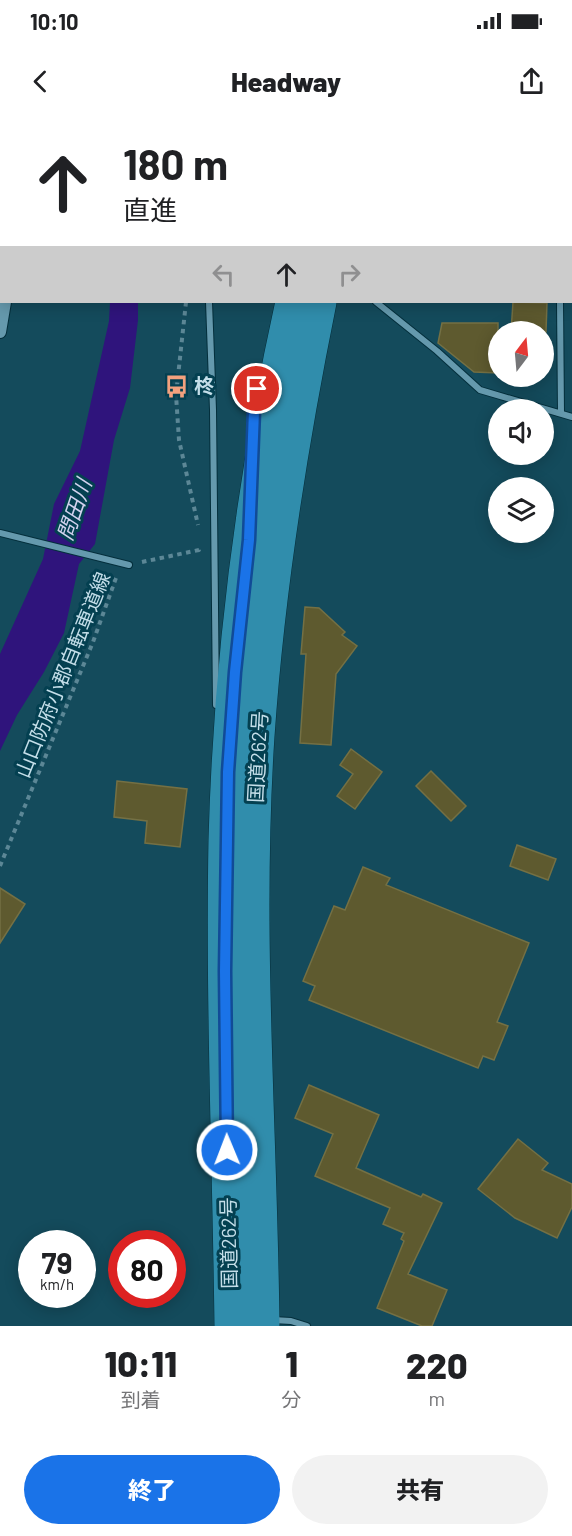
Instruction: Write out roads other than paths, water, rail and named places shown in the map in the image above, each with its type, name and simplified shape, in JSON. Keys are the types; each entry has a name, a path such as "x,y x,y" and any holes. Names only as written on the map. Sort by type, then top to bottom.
{"highway":[{"path":"249,540 254,411 270,303"},
{"name":"国道262号","path":"247,1321 225,993 228,772 240,615 249,540 266,434 292,303"},
{"name":"国道262号","path":"247,1321 253,876 258,738 268,620 279,536 320,303"}],"street":[{"path":"0,332 5,303"},
{"path":"209,303 213,410 216,712"},
{"path":"377,303 437,351 480,390 572,417"},
{"path":"560,303 561,413"},
{"path":"0,533 129,565"},
{"path":"218,806 225,993"},
{"path":"247,1321 291,1321 307,1326"}],"water":[{"name":"問田川","path":"110,303 138,303 130,388 114,440 95,544 79,564 64,633 44,672 17,715 0,751 0,654 43,559 54,504 80,451 109,321"}],"place":[{"name":"柊","path":"176,386"}]}
